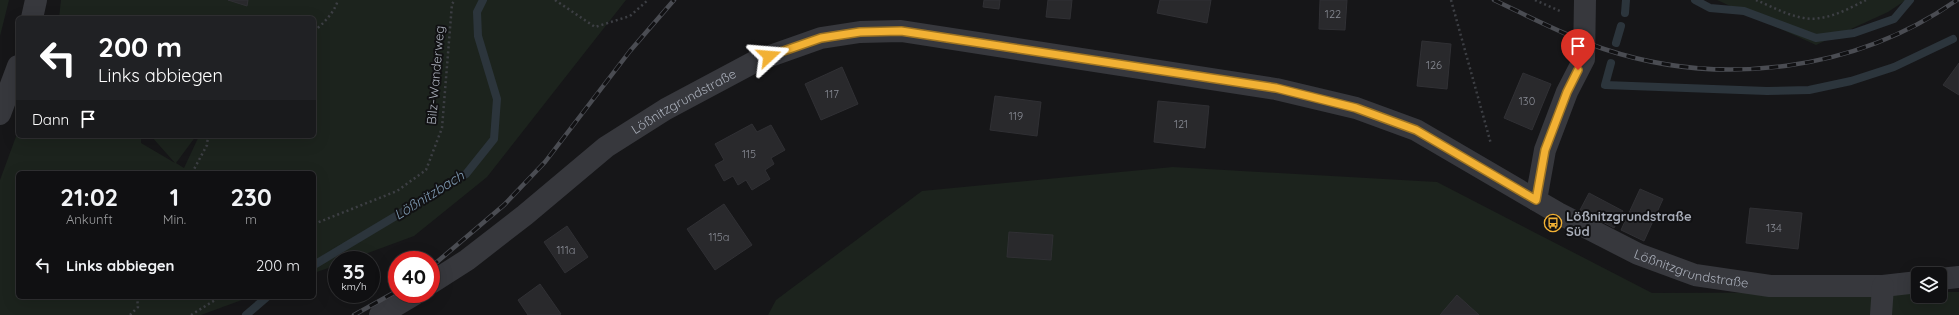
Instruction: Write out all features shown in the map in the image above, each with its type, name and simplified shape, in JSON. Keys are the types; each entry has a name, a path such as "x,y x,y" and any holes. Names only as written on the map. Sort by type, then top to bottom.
{"street":[{"path":"32,16 36,0"},
{"path":"1536,200 1545,150 1567,92 1584,59 1585,0"},
{"name":"Lößnitzgrundstraße","path":"440,277 467,260 525,215 606,146 666,109 756,61 821,38 860,32 901,31 1276,88 1356,108 1416,130 1536,200 1638,254 1695,275 1770,286 1883,286 1911,283"},
{"path":"0,114 16,71"},
{"path":"1947,278 1959,277"},
{"path":"1880,315 1883,286"},
{"path":"380,315 400,303"}],"path":[{"path":"316,29 323,24 336,7 338,0"},
{"name":"Bilz-Wanderweg","path":"316,223 396,191 426,170 442,128 452,4 455,0"},
{"path":"555,0 595,27 630,16 648,0"},
{"path":"1450,0 1492,148"},
{"path":"1756,0 1798,17 1819,19 1843,11 1866,0"},
{"path":"193,171 207,145 208,138"},
{"path":"130,315 138,307 137,299"},
{"path":"191,315 217,299"}],"shaded area":[{"path":"0,0 9,0 0,36"},
{"path":"61,0 626,0 487,177 414,236 373,251 328,251 328,268 316,272 316,171 16,171 16,299 245,299 201,315 0,315 0,180 16,136 16,138 141,138 141,143 175,163 153,138 195,138 176,163 184,168 198,138 316,138 316,16 59,16"},
{"path":"1717,0 1906,0 1888,12 1816,45"},
{"path":"1173,167 1437,182 1652,293 1911,292 1911,303 1947,303 1947,292 1959,292 1959,315 768,315 776,300 922,191"}],"building":[{"path":"228,0 248,0 247,6"},
{"path":"984,0 1000,0 999,9 983,7"},
{"path":"1048,0 1072,0 1070,19 1046,17"},
{"path":"1160,0 1211,0 1207,23 1157,13"},
{"path":"1320,0 1347,0 1345,30 1319,29"},
{"path":"1422,41 1451,44 1447,89 1417,86"},
{"path":"1959,63 1959,95 1943,85"},
{"path":"842,67 858,104 821,120 805,84"},
{"path":"1523,73 1551,84 1532,130 1504,118"},
{"path":"995,96 1041,102 1037,136 990,130"},
{"path":"1158,101 1209,106 1205,148 1154,142"},
{"path":"752,124 757,132 771,125 785,150 771,158 774,164 765,170 770,179 752,190 746,180 738,185 733,176 724,181 715,165 724,160 715,144"},
{"path":"1640,189 1663,199 1644,241 1621,230"},
{"path":"1589,193 1623,211 1614,228 1580,210"},
{"path":"724,204 752,245 715,270 687,229"},
{"path":"1750,208 1802,213 1798,249 1746,243"},
{"path":"567,226 588,257 565,273 544,242"},
{"path":"1009,232 1053,235 1051,260 1007,257"},
{"path":"540,284 561,314 528,315 518,300"},
{"path":"1457,295 1479,315 1440,315"}],"waterway":[{"name":"Lößnitzbach","path":"316,264 466,174 494,139 497,99 478,36 477,12 483,0"},
{"path":"1625,13 1626,0"},
{"name":"Lößnitzbach","path":"1695,0 1710,8 1744,11 1816,38 1854,33 1894,19 1910,0"},
{"path":"1616,43 1621,26"},
{"path":"1611,63 1605,85 1767,91 1809,90 1851,81 1894,67 1953,39"},
{"name":"Lößnitzbach","path":"246,315 265,299"}],"railway":[{"path":"440,259 504,205 545,162 630,51 674,0"},
{"path":"1494,0 1562,32 1604,49 1649,61 1694,68 1740,69 1786,66 1832,57 1876,43 1918,24 1957,0"},
{"path":"354,315 388,296"}],"place":[{"name":"Lößnitzgrundstraße Süd","path":"1553,223"}],"route":[{"path":"769,56 821,38 860,32 901,31 1276,88 1356,108 1416,130 1536,200 1545,150 1567,92 1578,70"}]}
